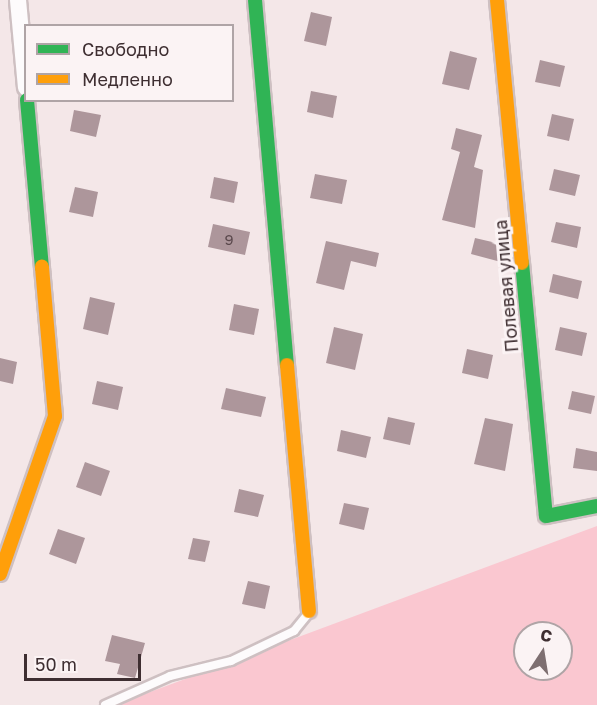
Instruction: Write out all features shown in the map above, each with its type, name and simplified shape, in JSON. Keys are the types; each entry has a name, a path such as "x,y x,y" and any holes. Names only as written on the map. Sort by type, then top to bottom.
{"street":[{"path":"18,0 24,66"},
{"path":"255,0 309,611"},
{"name":"Полевая улица","path":"497,0 546,516 571,514 597,506"},
{"path":"0,574 55,416 27,102"}],"lane":[{"path":"105,705 170,676 231,661 294,631 309,611"}],"shaded area":[{"path":"597,526 597,705 115,705"}],"building":[{"path":"311,12 332,17 326,46 304,41"},
{"path":"450,51 477,58 469,90 442,84"},
{"path":"540,60 565,66 560,87 535,82"},
{"path":"311,91 337,96 333,118 307,112"},
{"path":"74,110 101,115 96,137 70,131"},
{"path":"552,114 574,119 569,141 547,136"},
{"path":"456,128 482,135 474,167 483,170 475,228 442,220 460,152 451,149"},
{"path":"554,169 580,175 575,196 549,190"},
{"path":"315,174 347,180 342,204 310,198"},
{"path":"214,177 238,182 234,203 210,198"},
{"path":"75,187 98,192 93,217 69,212"},
{"path":"556,222 581,227 577,248 551,242"},
{"path":"213,224 250,232 245,255 208,247"},
{"path":"475,238 505,245 501,262 471,254"},
{"path":"326,241 379,253 376,267 351,261 344,290 316,283"},
{"path":"553,274 582,281 578,299 549,292"},
{"path":"90,297 115,303 108,335 83,329"},
{"path":"234,304 259,309 254,335 229,330"},
{"path":"334,327 363,334 355,370 326,363"},
{"path":"560,327 587,333 582,356 555,350"},
{"path":"467,349 493,355 488,379 462,373"},
{"path":"0,358 17,362 13,384 0,381"},
{"path":"97,381 123,387 118,410 92,404"},
{"path":"226,388 266,397 261,417 221,409"},
{"path":"572,391 595,396 591,414 568,409"},
{"path":"388,417 415,423 410,445 383,439"},
{"path":"485,418 513,424 505,471 474,464"},
{"path":"341,430 371,437 366,458 337,451"},
{"path":"576,448 597,452 597,471 573,468"},
{"path":"85,462 110,471 101,496 76,487"},
{"path":"239,489 264,495 258,517 234,512"},
{"path":"344,503 369,508 364,530 339,524"},
{"path":"58,529 85,538 76,564 49,554"},
{"path":"193,538 210,541 205,562 188,559"},
{"path":"248,581 270,586 265,609 242,604"},
{"path":"112,635 145,643 135,678 117,674 120,664 105,661"}],"traffic: fast":[{"path":"255,0 287,365"},
{"path":"27,102 42,267"},
{"path":"522,263 546,516 597,506"}],"traffic: slow":[{"path":"497,0 522,263"},
{"path":"0,574 55,416 42,267"},
{"path":"287,365 309,611"}]}
